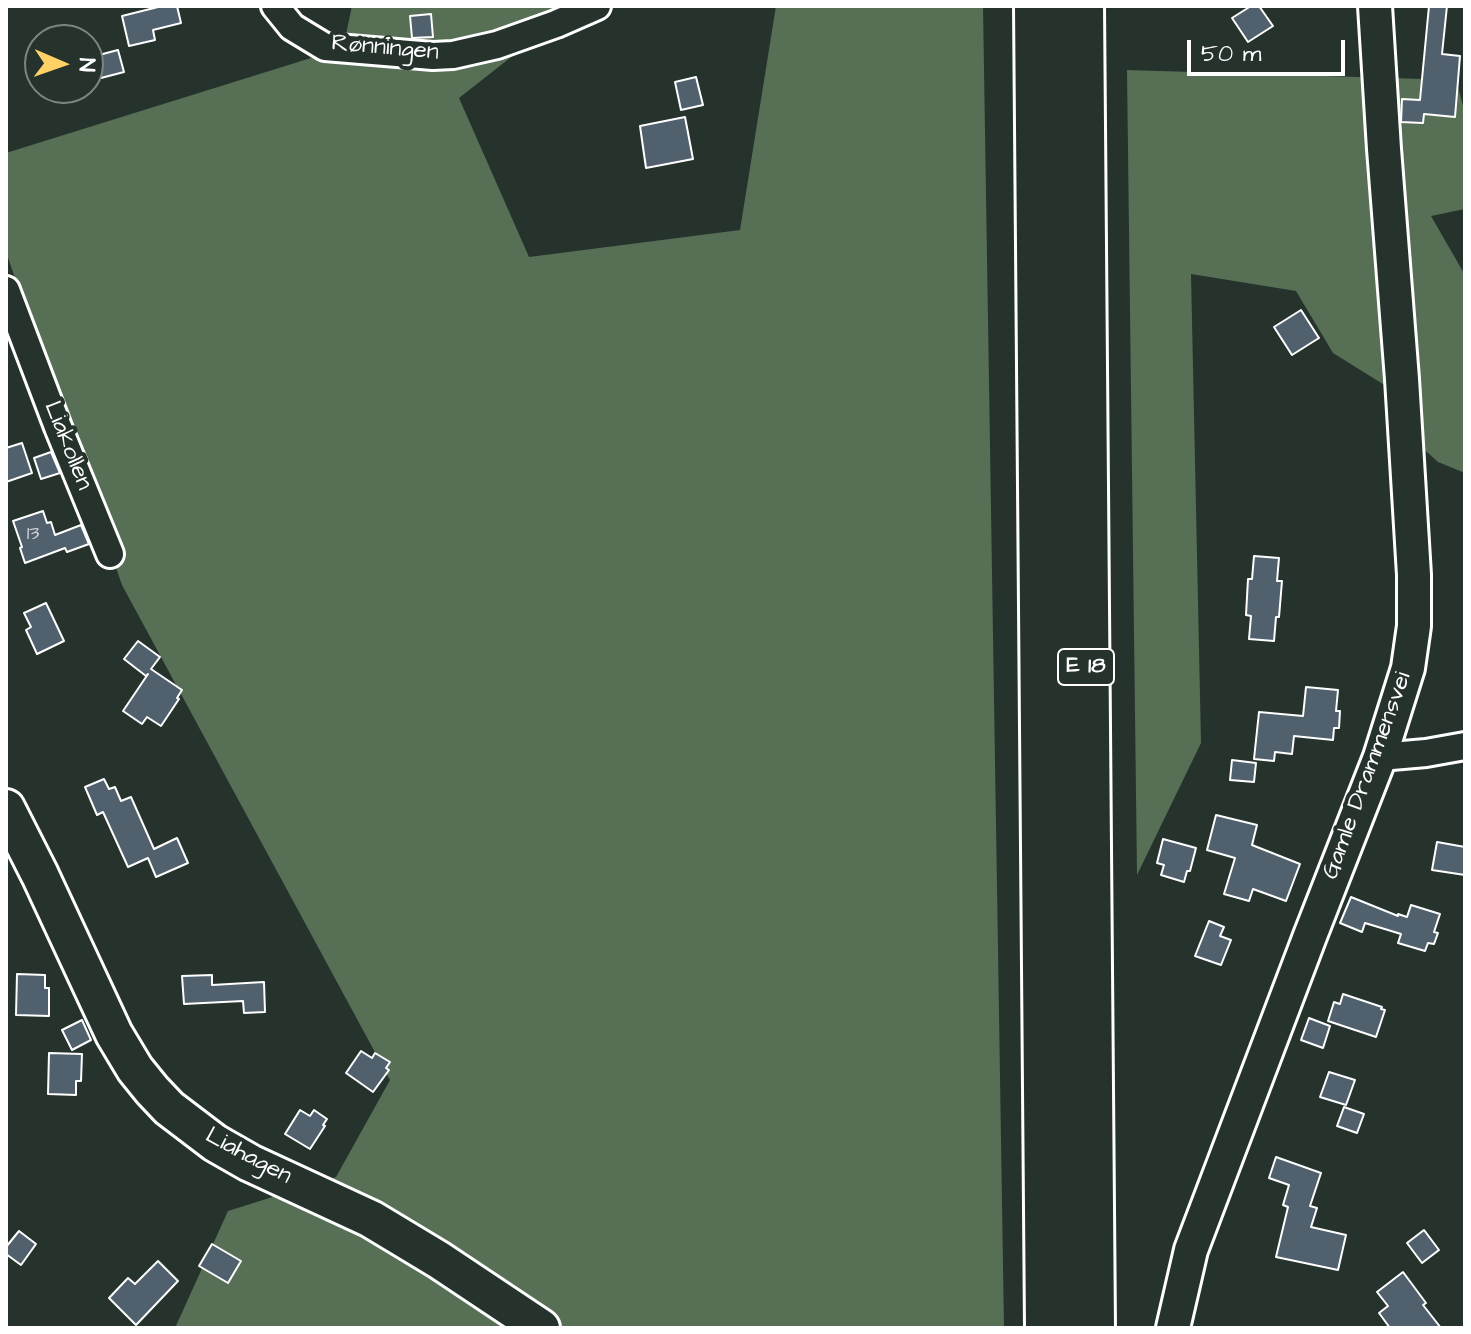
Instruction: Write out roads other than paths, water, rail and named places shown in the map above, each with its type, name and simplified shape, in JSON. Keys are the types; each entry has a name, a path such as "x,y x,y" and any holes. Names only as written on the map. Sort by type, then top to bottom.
{"highway":[{"name":"E 18","path":"1037,6 1048,1328"},
{"name":"E 18","path":"1081,6 1092,1328"}],"main road":[{"name":"Liahagen","path":"6,808 114,1034 135,1069 169,1108 215,1143 250,1163 371,1219 541,1328"}],"street":[{"name":"Rønningen","path":"275,6 292,27 325,47 433,56 475,51 508,42 597,6"},
{"name":"Gamle Drammensvei","path":"1173,1328 1191,1250 1380,757 1408,668 1414,626 1414,587 1375,6"},
{"name":"Liakollen","path":"6,290 15,341 110,554"},
{"path":"1380,757 1465,746"}]}
